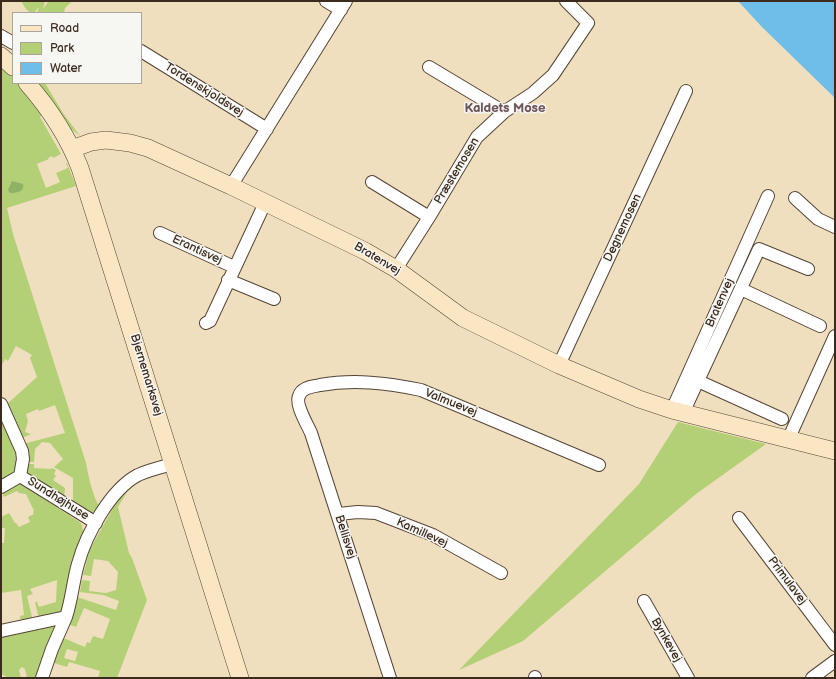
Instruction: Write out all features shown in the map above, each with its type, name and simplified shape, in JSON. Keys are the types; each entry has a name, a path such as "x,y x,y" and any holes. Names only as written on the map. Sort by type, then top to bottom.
{"street":[{"path":"231,186 343,6 326,1"},
{"name":"Præstemosen","path":"396,269 477,136 504,112 533,93 553,75 588,23 566,1"},
{"path":"1,36 12,42"},
{"name":"Tordenskjoldsvej","path":"142,52 267,129"},
{"path":"1,56 12,66"},
{"path":"429,67 504,112"},
{"name":"Bjernemarksvej","path":"28,84 54,118 72,149 90,198 240,678"},
{"name":"Degnemosen","path":"559,365 686,91"},
{"name":"Bratenvej","path":"72,149 91,142 106,140 130,143 148,148 366,250 396,269 463,318 559,365 639,399 678,412 835,451"},
{"name":"Præstemosen","path":"372,182 429,217"},
{"name":"Bratenvej","path":"678,412 768,196"},
{"path":"794,198 818,219 835,228"},
{"name":"Erantisvej","path":"206,324 210,321 265,203"},
{"name":"Erantisvej","path":"160,233 234,267"},
{"name":"Bratenvej","path":"678,412 698,381 759,249 808,269"},
{"name":"Erantisvej","path":"228,280 274,299"},
{"name":"Bratenvej","path":"740,289 820,326"},
{"path":"788,440 835,336"},
{"path":"698,381 782,419"},
{"name":"Valmuevej","path":"298,397 305,389 334,383 363,382 393,384 421,390 599,464"},
{"name":"Bellisvej","path":"298,397 299,405 311,433 338,514 390,678"},
{"name":"Sundhøjhuse","path":"1,404 22,451 23,459 20,476 1,487"},
{"name":"Sundhøjhuse","path":"42,678 50,653 72,600 76,572 88,536 112,498 126,482 140,474 173,464"},
{"name":"Sundhøjhuse","path":"20,476 96,523"},
{"name":"Kamillevej","path":"338,514 358,512 376,513 433,535 501,573"},
{"name":"Primulavej","path":"739,518 835,645"},
{"name":"Bynkevej","path":"644,601 688,678"},
{"path":"1,631 66,617"},
{"path":"812,678 835,661"}],"green space":[{"path":"21,1 45,1 43,9 48,2 47,1 71,2 65,8 64,12 37,12 39,7 35,12 30,12"},
{"path":"1,65 12,76 12,84 20,84 42,114 40,117 61,154 53,158 52,156 48,158 49,159 37,164 46,188 60,182 56,173 68,168 66,163 76,186 7,208 13,234 86,463 93,492 100,507 96,512 92,513 73,503 73,478 54,467 63,459 50,443 42,442 35,449 34,462 27,462 23,444 65,433 55,405 39,411 38,409 26,414 28,421 25,432 31,434 20,439 6,405 37,377 30,358 32,355 16,346 8,361 5,359 1,367"},
{"path":"38,84 46,84 63,113 80,136 71,129"},
{"path":"12,181 23,184 23,189 10,193 8,190"},
{"path":"1,419 18,452 17,471 1,483"},
{"path":"678,422 766,444 696,494 523,641 459,670 639,484"},
{"path":"26,464 34,464 34,468 52,468 56,470 54,474 56,476 53,480 65,488 64,498 27,474"},
{"path":"19,482 26,485 26,487 81,523 83,530 85,531 63,610 39,619 35,602 37,602 39,607 56,602 57,580 30,589 33,594 27,596 33,621 21,623 20,616 24,615 21,590 1,593 1,543 4,543 5,528 1,528 1,517 9,513 19,527 30,522 28,517 34,514 26,494 19,493 17,491 4,497 2,492"},
{"path":"137,483 127,492 118,507 129,553 147,600 117,678 98,678 100,671 69,662 67,667 51,662 61,637 85,647 87,642 90,643 93,636 103,639 110,619 84,608 76,627 68,624 77,597 116,610 119,601 103,595 80,592 82,580 90,581 89,591 106,593 116,590 118,572 108,561 94,559 91,576 83,575 90,549 120,497","holes":["67,649 78,652 75,661 64,658"]},
{"path":"55,625 57,629 50,646 46,646 40,665 41,668 38,678 27,678 25,669 22,667 19,670 21,678 9,678 1,674 1,637 19,634 21,631"}],"water":[{"path":"738,1 835,1 835,98 762,27"}],"district":[{"name":"Kaldets Mose","path":"505,109"}]}
